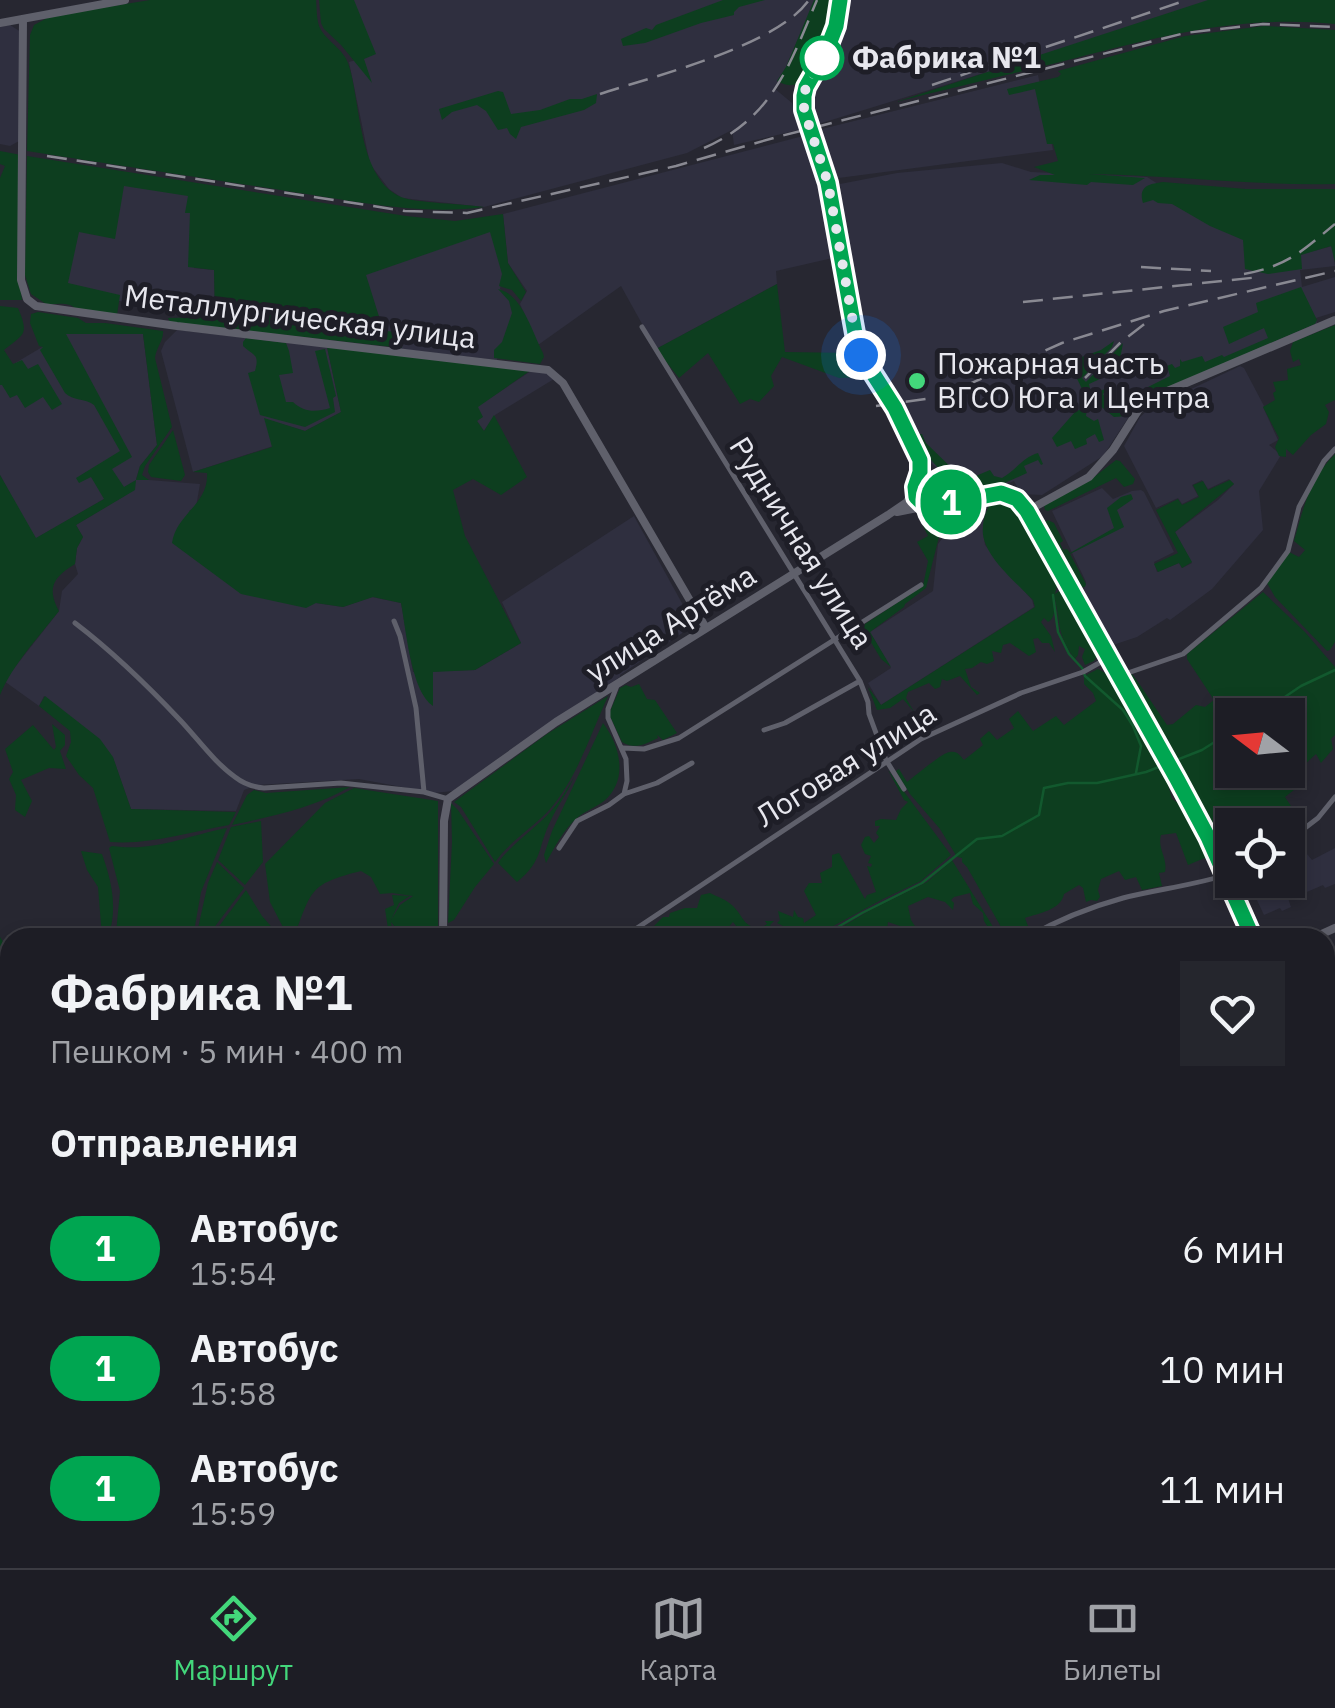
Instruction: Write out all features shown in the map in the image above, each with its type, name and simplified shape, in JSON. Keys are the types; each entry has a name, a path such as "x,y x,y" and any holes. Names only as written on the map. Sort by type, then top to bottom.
{"street":[{"path":"0,23 125,0"},
{"path":"840,0 826,52 806,87 804,110 828,183 858,350 895,408 920,460 944,482 946,492 942,501 931,506 919,501 916,485 920,460"},
{"name":"Металлургическая улица","path":"24,19 20,280 27,299 36,306 176,326 548,370 564,383 706,628"},
{"path":"1027,511 1089,477 1113,450 1140,408 1158,395 1335,320"},
{"name":"Рудничная улица","path":"642,327 860,681 886,760 904,789"},
{"path":"1119,676 1184,654 1261,588 1288,551 1303,498 1335,449"},
{"name":"улица Артёма","path":"448,799 618,682 888,515 907,502 926,476 938,477"},
{"path":"938,477 956,488 1011,496 1027,511 1215,848"},
{"path":"888,515 993,493"},
{"path":"623,748 644,749 679,738 921,585"},
{"path":"394,621 416,708 424,792"},
{"path":"76,623 107,648 242,783 264,788 340,783 424,792 448,799 444,821 443,928"},
{"name":"Логовая улица","path":"637,928 921,739 1108,658"},
{"path":"764,730 785,723 860,681"},
{"path":"618,682 608,718 626,759 624,794"},
{"path":"559,848 577,821 692,763"},
{"path":"1305,828 1335,796"},
{"path":"1048,928 1126,898 1215,880"},
{"path":"1238,898 1248,928"}],"shaded area":[{"path":"352,0 815,0 774,88 792,103 799,130 734,145 732,130 687,153 484,207 402,198 389,189 370,164 349,62 363,58"},
{"path":"846,0 1220,0 812,126 809,97 842,24"},
{"path":"10,25 21,32 21,140 10,146 0,144 0,27"},
{"path":"1038,75 1053,150 831,179 814,131"},
{"path":"803,136 822,175 837,257 776,271 777,284 656,349 621,286 538,345 520,304 527,291 508,263 503,214"},
{"path":"1002,163 1031,172 1147,177 1246,240 1299,255 1332,246 1335,266 1300,270 1302,287 1335,277 1335,312 1316,318 1317,325 1159,393 1132,412 1103,456 1042,495 1021,494 1014,481 996,488 957,485 926,459 896,397 860,347 840,184 897,173"},
{"path":"120,183 198,196 194,268 214,270 215,317 179,316 64,287 78,226"},
{"path":"491,230 503,275 500,289 511,300 514,311 497,360 400,349 397,333 386,332 381,324 365,274"},
{"path":"177,330 327,347 341,412 305,431 265,419 273,446 193,472 161,351"},
{"path":"66,333 143,334 157,445 140,466 136,479 200,484 196,507 189,511 316,603 343,607 372,597 401,603 413,672 475,670 521,643 502,602 634,516 694,625 453,791 434,793 359,779 257,785 244,790 236,811 131,809 113,758 44,696 39,706 4,681 59,611 62,591 78,574 77,548 83,537 76,525 134,490 135,481 35,539 0,475 0,372"},
{"path":"1240,366 1264,406 1278,440 1269,445 1281,455 1259,491 1263,530 1212,589 1170,620 1167,618 1137,637 1110,646 1088,603 1086,582 1052,511 1102,488 1113,499 1141,490 1174,552 1154,562 1157,572 1179,563 1182,568 1192,563 1175,532 1234,484 1229,479 1208,489 1202,480 1192,485 1198,496 1182,504 1178,498 1156,508 1124,446 1149,409"},
{"path":"531,371 546,373 554,379 495,415 484,431 477,421 477,407"},
{"path":"993,500 986,509 985,545 1034,607 881,705 868,683 891,668 870,632 933,591 938,544 957,519 954,516 962,505"},
{"path":"1335,848 1335,884 1325,888 1323,885 1305,893 1305,852 1312,860"},
{"path":"1256,898 1288,898 1291,907 1264,915"}],"green space":[{"path":"150,0 316,0 321,30 347,60 363,139 376,174 401,197 484,207 437,210 388,206 27,151 30,35 34,25 51,16"},
{"path":"319,0 354,0 376,54 364,59 372,83 324,29"},
{"path":"723,0 765,0 739,7 734,15 645,43 623,46 621,39"},
{"path":"814,0 833,0 826,33 799,83 783,84 777,81"},
{"path":"1208,0 1335,0 1335,24 1268,22 1204,29 896,102"},
{"path":"1264,26 1335,30 1335,184 1089,174 1145,178 1133,185 1029,180 1055,175 1034,167 1058,161 1053,144 1047,144 1035,89 1009,95 1007,89 1058,77 1058,71 1185,36"},
{"path":"503,92 511,114 597,94 596,103 584,110 521,127 516,139 507,128 498,130 486,111 477,105 452,112 442,120 439,109"},
{"path":"0,151 21,155 18,271 22,300 0,300 0,178 5,166 0,164"},
{"path":"27,156 406,216 455,221 503,214 508,263 526,292 521,301 512,290 499,286 502,274 490,232 366,275 381,323 386,331 398,332 402,348 170,322 168,318 215,317 214,270 188,267 188,196 124,186 115,239 79,232 68,283 120,295 117,315 66,304 46,304 31,294 25,275"},
{"path":"1163,182 1246,189 1335,189 1335,262 1331,246 1301,255 1302,269 1268,274 1245,269 1243,240 1172,204 1153,200 1143,203 1143,189"},
{"path":"777,284 785,352 853,353 870,377 839,378 782,357 771,376 774,386 759,402 750,399 740,404 708,353 679,378 656,349"},
{"path":"1301,287 1317,320 1315,324 1158,392 1127,416 1114,417 1094,401 1095,393 1105,389 1103,394 1110,406 1170,376 1167,366 1180,366 1180,359 1182,362 1202,356 1205,362 1268,338 1264,328 1229,344 1223,327 1258,312 1256,303"},
{"path":"498,289 514,298 525,315 543,353 540,364 494,358 512,313 509,301"},
{"path":"0,306 18,308 24,324 23,334 4,350 13,364 22,360 28,369 38,364 62,404 52,410 43,397 25,408 17,395 10,398 0,385"},
{"path":"31,314 163,331 155,358 172,427 145,466 142,475 149,480 136,480 135,490 76,525 83,537 75,564 54,583 53,595 59,611 19,662 0,695 0,475 36,538 104,499 91,477 79,483 76,478 120,451 94,405 65,393 40,350 43,347 39,346 30,323","holes":["66,334 143,334 157,445 140,466 136,480 124,487 112,469 132,457"]},
{"path":"1335,325 1335,400 1325,405 1329,412 1326,424 1293,455 1286,449 1286,457 1279,456 1275,447 1279,438 1263,407 1275,400 1273,382 1288,380 1287,369 1301,365 1299,359 1293,362 1293,342"},
{"path":"246,338 286,343 293,373 279,375 286,402 311,411 330,408 315,351 325,349 336,396 335,412 305,427 260,415 248,373 255,371 257,361 243,346"},
{"path":"1114,341 1082,378 1086,382 1123,343 1117,364 1110,373 1089,384 1090,389 1082,389 1071,361"},
{"path":"327,347 531,370 478,407 483,417 477,421 484,431 494,415 527,477 501,495 473,479 453,490 465,536 521,643 475,670 433,672 433,706 419,688 401,603 373,597 343,607 316,603 306,608 241,594 172,543 179,524 206,484 207,473 193,472 272,447 264,418 305,431 341,412"},
{"path":"1083,408 1087,409 1086,416 1098,419 1104,440 1099,442 1095,434 1086,439 1087,444 1075,449 1071,441 1057,447 1052,438"},
{"path":"173,430 185,475 181,481 151,477 149,465"},
{"path":"922,434 926,443 965,481 990,470 1002,478 1038,453 1043,464 1038,460 1024,466 1027,473 996,487 963,485 946,475 928,456 915,435"},
{"path":"1335,454 1335,642 1327,651 1275,597 1267,583 1289,552 1299,557 1305,550 1294,541 1301,517 1313,484"},
{"path":"1116,460 1135,479 1133,484 1124,487 1116,478 1045,510 1044,505 1089,481"},
{"path":"1230,480 1234,484 1175,532 1192,562 1158,572 1154,564 1178,553 1156,510 1178,499 1182,505 1199,497 1193,485 1203,481 1208,490"},
{"path":"1131,494 1133,499 1117,510 1124,527 1070,554 1086,584 1075,588 1042,530 1044,522 1054,523 1063,550 1070,553 1114,528 1107,508"},
{"path":"993,500 1015,505 1057,586 1055,594 1060,590 1097,656 1085,665 1085,649 1079,646 1075,659 1062,635 1054,596 1053,617 1041,622 1051,636 1055,652 1049,643 1038,638 1033,639 1036,652 1029,656 1010,643 1003,645 1001,653 992,651 994,661 965,669 971,687 980,693 977,695 960,676 942,679 935,689 929,683 908,692 906,698 914,712 903,699 890,708 877,710 868,687 881,705 1035,607 986,545 984,521"},
{"path":"961,507 940,533 926,588 870,632 891,667 881,659 863,629 865,624 923,586 928,561 917,542 928,536 917,514"},
{"path":"1263,592 1335,667 1333,749 1321,763 1316,754 1305,764 1305,698 1215,698 1215,788 1296,788 1285,797 1292,808 1215,808 1215,834 1168,739 1155,726 1127,677 1132,674 1167,725 1173,724 1196,705 1205,707 1214,700 1187,654"},
{"path":"1098,669 1110,680 1150,752 1163,766 1172,799 1189,816 1207,857 1188,865 1176,833 1161,835 1166,867 1165,872 1159,873 1162,886 1142,890 1136,877 1125,880 1119,871 1101,879 1097,901 1086,902 1079,885 1064,894 1054,907 1025,918 1028,926 1001,928 962,858 957,857 896,771 899,769 907,782 946,753 955,752 964,760 983,745 980,739 989,731 997,740 1014,728 1009,719 1018,711 1033,731 1056,716 1064,725 1096,701 1084,684 1084,676"},
{"path":"639,684 677,733 663,740 657,735 649,742 631,746 622,742 609,714 620,688"},
{"path":"45,696 100,739 113,757 131,809 236,812 229,825 155,840 110,842 93,788 66,756 70,731 39,706"},
{"path":"608,696 561,796 495,862 454,802 547,734"},
{"path":"603,723 617,752 617,783 604,801 572,822 546,863 544,855 552,831"},
{"path":"52,724 65,735 60,751 66,769 49,768 21,780 32,801 25,817 15,810 16,795 9,779 13,772 5,749 33,725 54,750"},
{"path":"888,770 951,855 921,881 830,928 786,928 777,923 778,911 793,917 794,910 804,923 816,915 804,891 809,883 822,883 820,873 832,867 832,855 839,853 865,899 876,892 867,866 871,867 871,856 865,854 861,845 865,837 869,836 874,843 879,837 876,833 880,826 875,826 875,821 896,820 908,802"},
{"path":"574,777 551,820 536,860 517,882 498,863 551,811"},
{"path":"350,787 307,806 232,825 247,795 254,790 266,793"},
{"path":"354,788 438,801 438,928 395,928 391,922 392,928 388,928 385,909 394,905 392,895 410,896 399,903 391,920 400,905 413,896 380,894 371,877 361,871 322,885 309,899 298,928 283,928 270,902 265,864 325,803"},
{"path":"451,803 494,864 448,923 452,842"},
{"path":"261,821 263,862 245,885 218,860 231,827"},
{"path":"227,828 201,892 195,928 116,928 120,891 109,848 156,845"},
{"path":"81,851 102,854 111,885 111,928 101,928 98,887"},
{"path":"952,860 993,928 988,928 970,893 951,900 953,910 945,902 928,897 908,906 916,928 901,928 888,922 887,928 840,928 872,909 927,882"},
{"path":"217,862 244,888 214,928 198,928"},
{"path":"246,890 272,928 218,928"},
{"path":"710,893 731,904 746,923 756,928 738,928 733,922 728,928 653,928 670,913 697,908 701,895"}],"waterway":[{"path":"1053,595 1058,632 1069,654 1085,676 1123,710 1133,726 1141,746 1136,773"},
{"path":"1283,698 1335,670"},
{"path":"836,928 922,883 977,839 1002,836 1039,815 1044,788 1097,783 1146,772 1215,742"}],"railway":[{"path":"600,94 743,45 793,17 809,0"},
{"path":"704,148 728,136 763,105 788,67 817,0"},
{"path":"932,85 1187,0"},
{"path":"47,156 405,211 467,213 676,166 1185,33 1263,24 1335,27"},
{"path":"1244,274 1283,262 1335,224"},
{"path":"1141,267 1211,271"},
{"path":"876,406 940,397 1062,343 1164,311 1335,271"},
{"path":"1023,302 1260,277"},
{"path":"1085,378 1147,322"}],"bus line":[{"name":"1","path":"840,0 826,52 806,87 804,110 828,183 858,350 895,408 920,460 916,497 933,506 1001,493 1017,499 1027,511 1208,837 1249,928"}],"place":[{"name":"Фабрика №1","path":"822,58"},
{"name":"Пожарная часть ВГСО Юга и Центра","path":"917,381"}],"route":[{"path":"822,58 806,87 804,110 828,183 861,355"}]}
